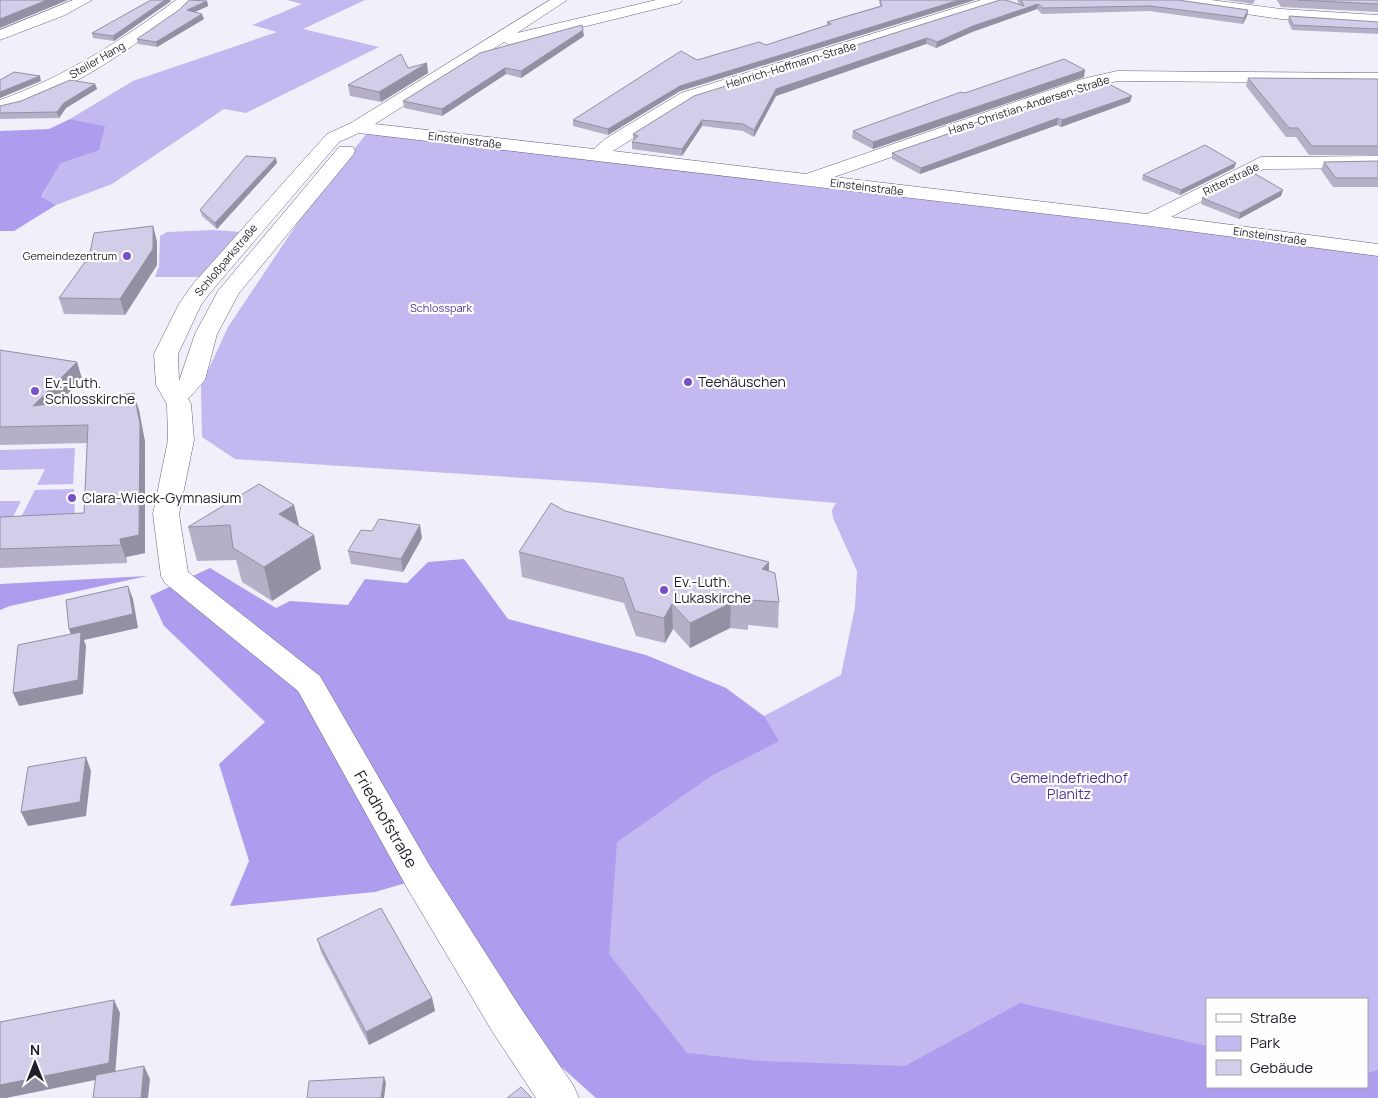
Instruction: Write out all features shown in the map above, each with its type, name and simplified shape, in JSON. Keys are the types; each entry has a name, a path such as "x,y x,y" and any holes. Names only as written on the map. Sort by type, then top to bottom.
{"street":[{"path":"0,35 60,12 85,0"},
{"name":"Steiler Hang","path":"0,106 49,87 109,53 148,29 185,0"},
{"name":"Schloßparkstraße","path":"356,127 354,141 229,291 206,334 193,380 177,397 168,385 165,365 166,354 190,304 273,205 333,138 356,127 560,0"},
{"path":"492,44 675,0"},
{"name":"Heinrich-Hoffmann-Straße","path":"598,156 611,143 687,96 997,0"},
{"path":"1177,0 1281,14 1378,20"},
{"name":"Hans-Christian-Andersen-Straße","path":"807,180 1088,83 1117,76 1378,78"},
{"name":"Einsteinstraße","path":"356,127 1150,220 1378,250"},
{"name":"Ritterstraße","path":"1150,220 1261,163 1378,162"},
{"name":"Friedhofstraße","path":"177,397 181,440 166,514 175,576 309,684 418,876 506,1019 558,1098"}],"green space":[{"path":"287,0 365,0 303,29 379,47 246,113 224,109 112,184 56,205 41,198 61,163 104,126 70,119 133,81 277,32 252,25 302,4"},
{"path":"367,133 1378,255 1378,1098 601,1098 448,869 764,716 841,675 855,607 857,571 833,518 832,510 836,503 601,483 235,459 202,437 201,386 228,327 311,203"},
{"path":"214,230 240,232 205,277 155,277 159,266 160,236 167,232"},
{"path":"75,448 73,484 37,485 45,469 0,470 0,450"},
{"path":"74,489 75,524 17,525 35,490"},
{"path":"0,501 21,501 9,525 0,526"}],"shaded area":[{"path":"70,119 105,126 99,150 61,163 41,197 56,205 14,231 0,231 0,131 49,129"},
{"path":"464,559 508,619 646,655 726,688 764,716 779,741 711,776 617,842 609,954 687,1053 760,1061 905,1066 1020,1003 1206,1046 1206,1088 1368,1088 1368,1073 1378,1070 1378,1098 596,1098 539,1047 430,876 375,892 230,906 249,861 219,764 265,722 164,626 150,596 210,568 276,608 290,601 348,605 365,579 407,583 428,562"},
{"path":"147,576 10,606 0,610 0,584"}],"building":[{"path":"0,0 47,0 0,19"},
{"path":"151,0 165,0 113,36 92,33"},
{"path":"189,0 207,1 187,10 202,14 156,42 137,39 179,10"},
{"path":"880,0 959,0 680,86 608,129 573,120 681,51 697,60 759,42 766,45 831,24 827,22 882,6"},
{"path":"1000,0 1024,6 1021,0 1178,0 1248,10 1244,18 1150,6 1043,8 1038,4 973,26 937,42 927,38 776,89 754,130 743,124 702,120 682,149 632,142 638,136 633,134 694,96"},
{"path":"1298,0 1378,0 1378,4"},
{"path":"1289,16 1378,22 1378,29 1293,25"},
{"path":"582,25 583,30 521,71 505,68 442,109 403,101 480,53"},
{"path":"401,54 408,68 427,63 379,92 348,85"},
{"path":"1064,59 1085,70 873,142 853,131 961,92 965,93"},
{"path":"14,72 40,76 0,92 0,80"},
{"path":"1248,78 1378,79 1378,146 1312,146 1298,128 1289,128"},
{"path":"70,80 95,84 64,103 57,112 0,113 0,106 21,101"},
{"path":"1103,81 1132,96 1062,120 1058,118 921,168 892,153"},
{"path":"1205,145 1236,163 1181,190 1143,175"},
{"path":"246,156 276,158 215,223 200,210"},
{"path":"1378,161 1378,178 1336,178 1324,162"},
{"path":"1252,172 1283,190 1240,213 1202,198"},
{"path":"153,226 153,249 120,299 59,298 85,262 88,262 94,233"},
{"path":"0,350 77,362 33,406 134,393 140,424 139,535 120,539 121,545 0,549 0,517 84,513 88,425 0,427"},
{"path":"259,484 294,505 279,514 314,535 264,567 233,548 230,525 188,527"},
{"name":"Ev.-Luth. Lukaskirche","path":"551,503 565,511 769,562 762,569 775,573 779,602 749,600 749,604 731,603 690,623 672,604 664,618 635,611 623,578 519,552"},
{"path":"379,519 420,525 401,559 348,551 361,530 372,531"},
{"path":"128,586 133,614 69,629 66,600"},
{"path":"81,632 78,680 13,693 18,645"},
{"path":"86,757 80,802 21,812 28,767"},
{"path":"381,908 432,998 366,1032 317,939"},
{"path":"114,1000 109,1063 0,1085 0,1022"},
{"path":"144,1066 141,1098 93,1098 96,1075"},
{"path":"384,1077 381,1098 307,1098 309,1081"},
{"path":"521,1087 532,1098 507,1098"}],"place":[{"name":"Gemeindezentrum","path":"127,256"},
{"name":"Teehäuschen","path":"688,382"},
{"name":"Ev.-Luth. Schlosskirche","path":"35,391"},
{"name":"Clara-Wieck-Gymnasium","path":"72,498"},
{"name":"Ev.-Luth. Lukaskirche","path":"664,590"}],"park label":[{"name":"Schlosspark","path":"441,308"},
{"name":"Gemeindefriedhof Planitz","path":"1069,786"}]}
